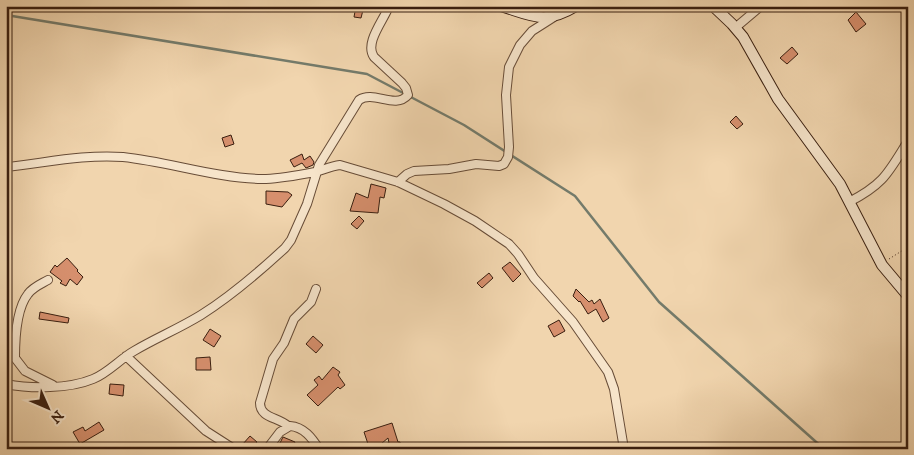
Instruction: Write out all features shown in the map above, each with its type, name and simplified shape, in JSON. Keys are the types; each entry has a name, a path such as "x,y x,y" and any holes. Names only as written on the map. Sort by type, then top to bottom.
{"street":[{"path":"6,384 28,387 54,386 92,380 126,356 188,322 222,300 285,248 291,240 308,204 322,158 361,98 371,96 394,101 403,100 408,95 402,83 371,52 372,41 389,6"},
{"path":"501,6 537,17 554,17"},
{"path":"398,182 407,174 419,170 443,169 476,164 499,166 504,164 508,157 509,147 506,95 509,67 516,52 532,31 576,6"},
{"path":"712,6 743,38 778,99 840,184 882,265 908,296"},
{"path":"735,28 761,6"},
{"path":"849,202 872,189 883,179 908,141"},
{"path":"6,168 104,156 153,161 201,172 260,179 317,172 330,166 340,165 398,182 475,221 509,244 518,254 534,278 573,322 608,372 614,389 624,449"},
{"path":"48,280 28,294 17,320 15,358 25,370 54,386"},
{"path":"288,426 282,421 264,414 260,403 273,359 284,343 294,319 311,302 316,289"},
{"path":"126,356 206,431 234,449"},
{"path":"267,449 280,432 288,426 295,426 309,434 320,449"}],"path":[{"path":"882,265 908,247"}],"building":[{"path":"356,6 364,6 361,18 354,17"},
{"path":"856,12 866,24 856,32 848,20"},
{"path":"792,47 798,54 787,64 780,58"},
{"path":"736,116 743,124 737,129 730,122"},
{"path":"231,135 234,144 225,147 222,138"},
{"path":"302,154 304,160 310,156 314,162 313,165 306,168 302,163 294,167 290,160"},
{"path":"371,184 386,188 384,198 380,197 378,213 350,211 356,193 368,198"},
{"path":"266,191 288,192 292,195 282,207 266,204"},
{"path":"359,216 364,221 357,229 351,224"},
{"path":"67,258 83,277 77,285 70,279 66,286 60,283 62,281 50,272 55,265 57,267"},
{"path":"510,262 521,274 513,282 502,268"},
{"path":"489,273 493,278 482,288 477,283"},
{"path":"576,289 589,302 592,300 594,304 600,299 609,318 603,322 596,309 588,314 580,301 573,296"},
{"path":"40,312 69,318 68,323 39,319"},
{"path":"559,320 565,331 554,337 548,326"},
{"path":"210,329 221,336 214,347 203,340"},
{"path":"313,336 323,345 316,353 306,344"},
{"path":"210,357 211,370 196,370 196,358"},
{"path":"333,367 340,372 338,375 345,385 340,389 338,387 318,406 307,395 318,385 314,380 319,376 322,380"},
{"path":"110,384 124,385 123,396 109,394"},
{"path":"99,422 104,430 80,444 73,432 83,427 85,431"},
{"path":"392,423 401,449 380,449 380,445 389,443 388,438 375,449 370,449 366,445 368,444 364,432"},
{"path":"250,436 257,442 251,449 246,449 242,445"},
{"path":"283,437 295,442 292,449 277,449"}],"waterway":[{"path":"6,15 367,74 464,125 575,196 659,302 824,449"}]}
